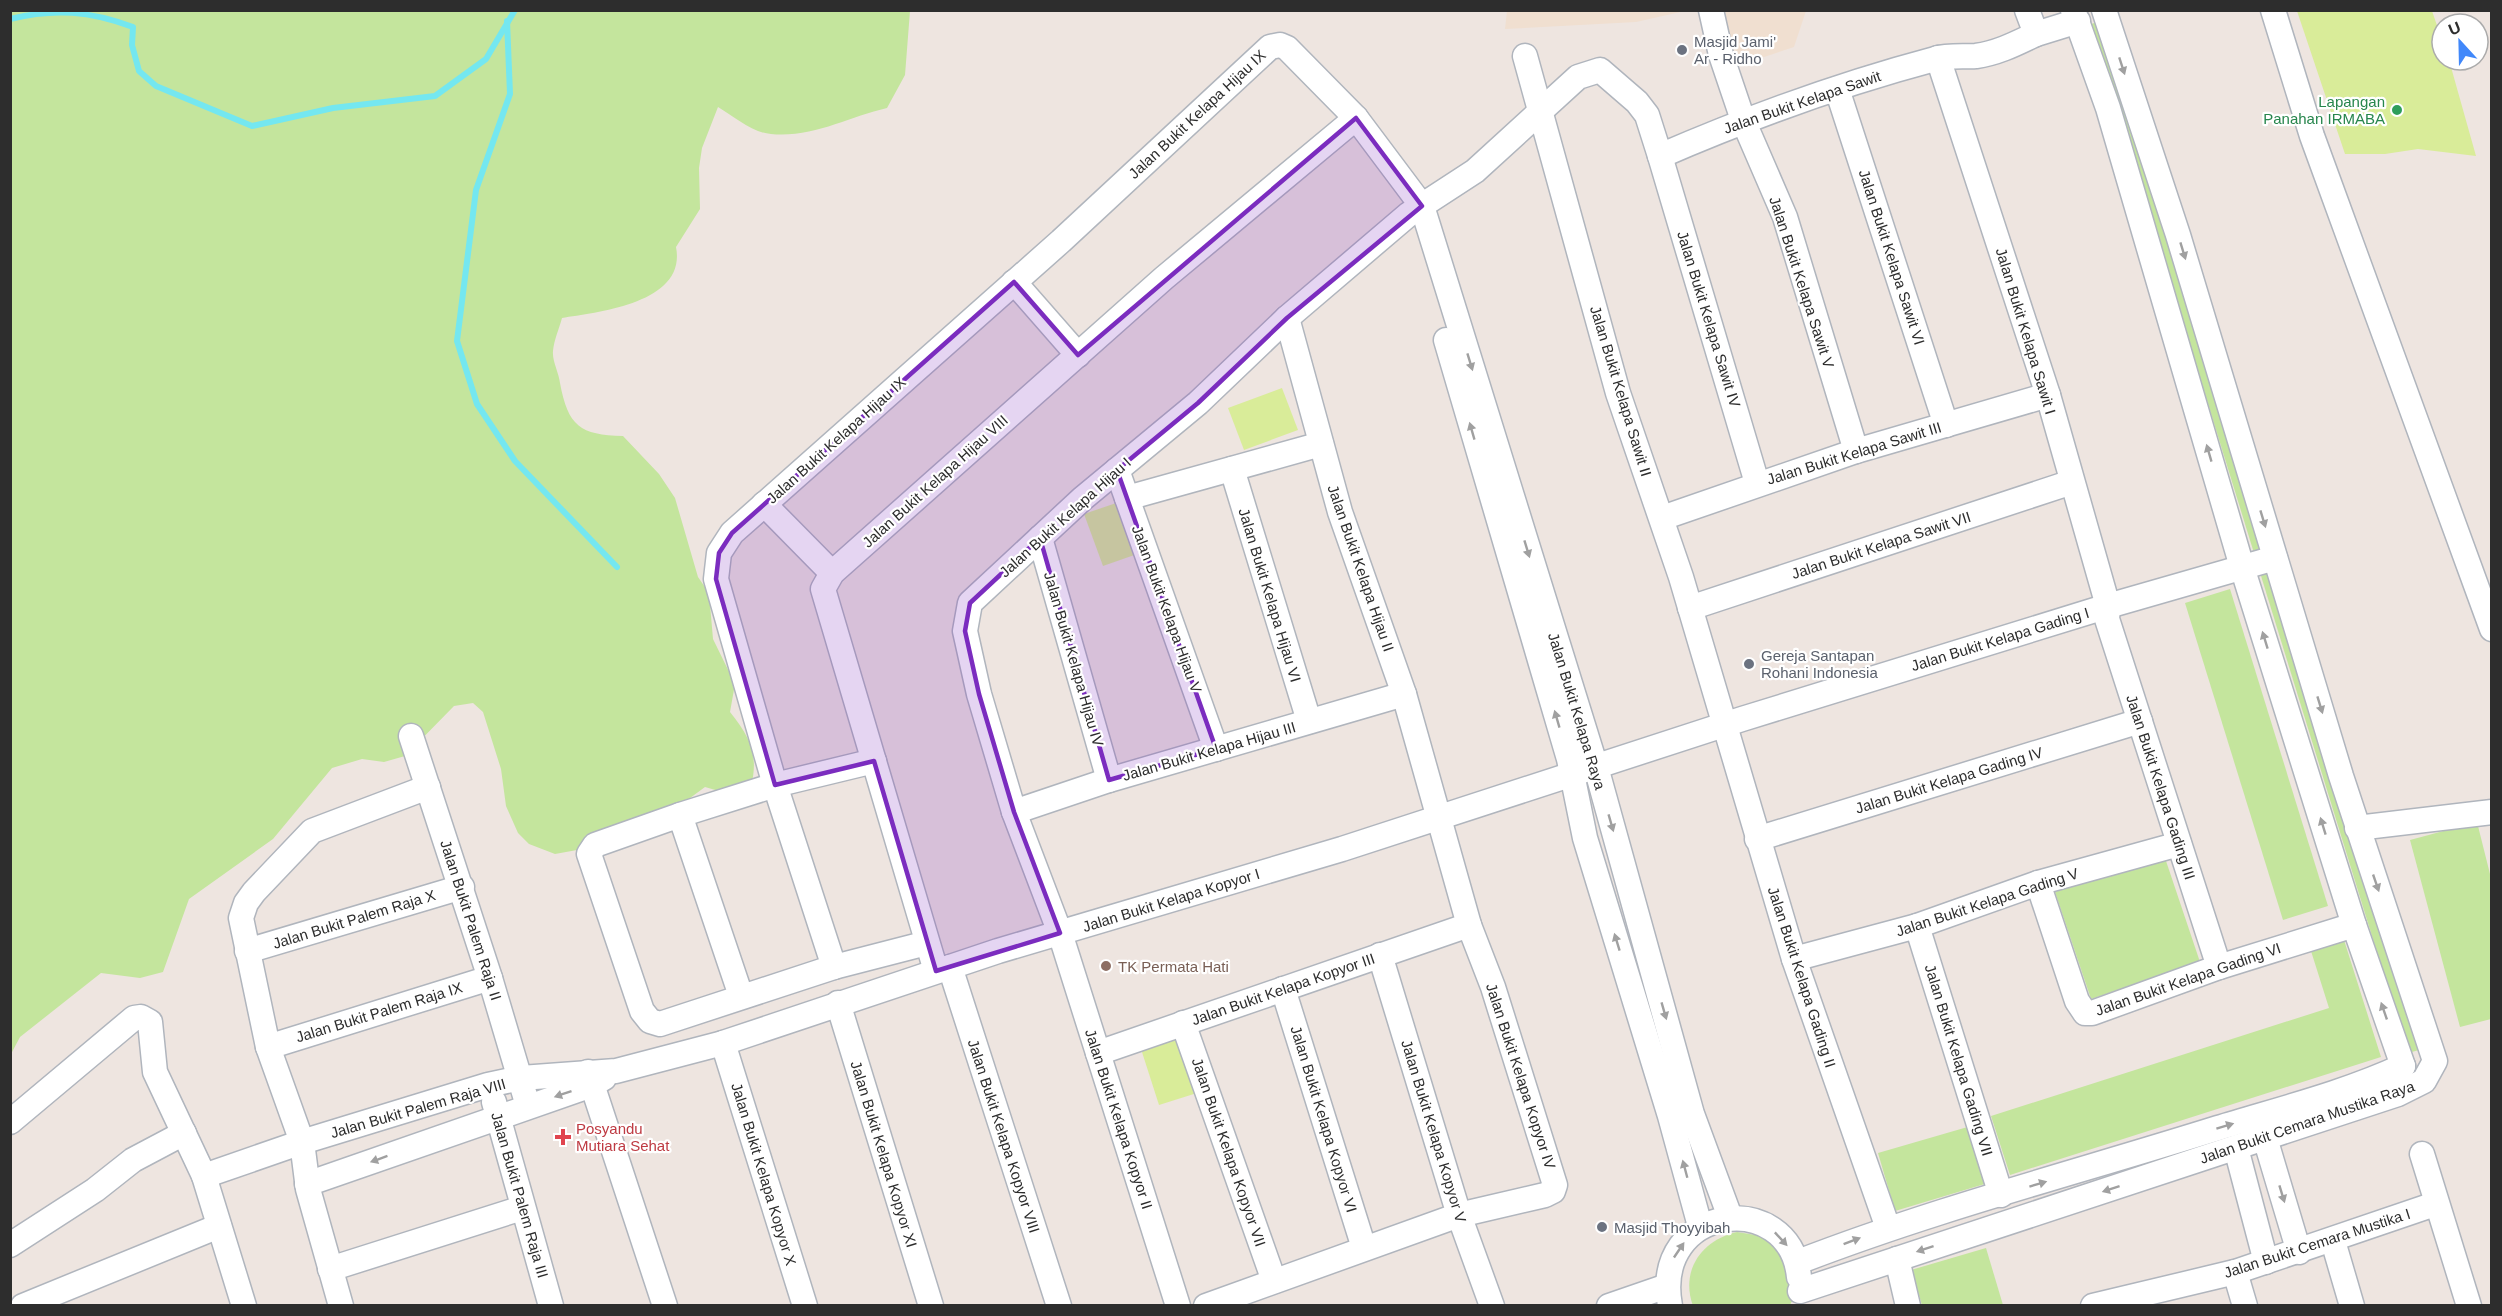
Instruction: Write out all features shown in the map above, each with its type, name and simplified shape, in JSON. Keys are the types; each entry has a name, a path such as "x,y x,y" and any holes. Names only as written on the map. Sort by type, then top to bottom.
{"street":[{"name":"Jalan Bukit Kelapa Sawit V","path":"1711,10 1721,56 1743,120 1785,217 1856,452"},
{"path":"2027,10 2036,34"},
{"path":"2104,10 2178,235 2357,828 2434,1052 2435,1061 2424,1082"},
{"path":"2273,10 2312,136 2492,629"},
{"name":"Jalan Bukit Kelapa Sawit","path":"1660,156 1743,120 1837,89 1938,58 1978,55 2009,47 2075,16"},
{"path":"2075,16 2118,140 2242,567 2354,925 2403,1066"},
{"name":"Jalan Bukit Kelapa Hijau IX","path":"834,968 775,785 716,579 719,554 732,533 1014,282 1269,47 1280,45 1287,48 1356,118"},
{"name":"Jalan Bukit Kelapa Sawit II","path":"1524,56 1618,393 1662,518 1725,724"},
{"name":"Jalan Bukit Kelapa Sawit I","path":"1938,58 2048,395 2108,606"},
{"path":"1356,118 1415,210 1475,171 1578,77 1600,70 1638,102 1647,115 1660,156"},
{"name":"Jalan Bukit Kelapa Sawit VI","path":"1837,89 1946,425"},
{"name":"Jalan Bukit Kelapa Hijau VIII","path":"832,573 1164,278 1356,118"},
{"name":"Jalan Bukit Kelapa Sawit IV","path":"1660,156 1757,483"},
{"name":"Jalan Bukit Kelapa Hijau I","path":"1060,933 1014,812 980,694 965,631 965,617 970,603 1117,470 1198,403 1287,318 1415,210"},
{"name":"Jalan Bukit Kelapa Raya","path":"1415,210 1492,464 1596,767 1692,1114 1730,1217"},
{"path":"1014,282 1078,355"},
{"name":"Jalan Bukit Kelapa Hijau II","path":"1287,318 1340,512 1404,694 1440,817"},
{"name":"Jalan Bukit Kelapa Sawit III","path":"1662,518 1757,483 2048,395"},
{"path":"1127,498 1321,444"},
{"name":"Jalan Bukit Kelapa Raya","path":"1492,464 1572,775 1584,838 1670,1116 1700,1226"},
{"name":"Jalan Bukit Kelapa Hijau VI","path":"1232,469 1309,721"},
{"name":"Jalan Bukit Kelapa Hijau V","path":"1117,470 1216,749"},
{"name":"Jalan Bukit Kelapa Sawit VII","path":"1690,608 2073,482"},
{"path":"764,504 832,573 823,589 827,608 927,943 943,969"},
{"name":"Jalan Bukit Kelapa Hijau IV","path":"1040,538 1109,780"},
{"name":"Jalan Bukit Kelapa Gading I","path":"1725,724 2108,606 2275,558"},
{"name":"Jalan Bukit Kelapa Gading III","path":"2108,606 2107,619 2219,967"},
{"name":"Jalan Bukit Kelapa Hijau III","path":"1014,812 1109,780 1404,694"},
{"name":"Jalan Bukit Kelapa Gading IV","path":"1758,839 2140,721"},
{"name":"Jalan Bukit Kelapa Kopyor I","path":"616,1071 723,1042 943,969 1440,817 1725,724"},
{"name":"Jalan Bukit Kelapa Gading II","path":"1725,724 1794,959 1888,1228"},
{"name":"Jalan Bukit Palem Raja II","path":"411,736 462,887 528,1106"},
{"path":"874,760 775,785 680,815 595,845 589,854 642,1011 650,1021 660,1024 741,996 927,943"},
{"path":"341,1305 307,1184 302,1142 268,1047 241,918 246,903 312,831 428,787"},
{"path":"2357,828 2492,812"},
{"path":"680,815 741,996"},
{"name":"Jalan Bukit Kelapa Kopyor IV","path":"1206,1305 1459,1215 1554,1191 1555,1185 1493,987 1469,925 1440,817"},
{"name":"Jalan Bukit Kelapa Gading V","path":"1794,959 1917,926 2038,883 2179,844"},
{"name":"Jalan Bukit Kelapa Gading VI","path":"2038,883 2077,1001 2085,1013 2092,1013 2219,967 2354,925"},
{"name":"Jalan Bukit Palem Raja X","path":"247,951 462,887"},
{"name":"Jalan Bukit Kelapa Kopyor III","path":"1098,1053 1469,925"},
{"name":"Jalan Bukit Kelapa Gading VII","path":"1917,926 2001,1195"},
{"name":"Jalan Bukit Kelapa Kopyor II","path":"1060,933 1178,1305"},
{"name":"Jalan Bukit Kelapa Kopyor V","path":"1380,955 1459,1215 1492,1305"},
{"name":"Jalan Bukit Kelapa Kopyor VIII","path":"943,969 1059,1305"},
{"name":"Jalan Bukit Palem Raja IX","path":"268,1047 490,978"},
{"name":"Jalan Bukit Kelapa Kopyor VI","path":"1283,989 1364,1248"},
{"name":"Jalan Bukit Kelapa Kopyor XI","path":"838,1003 931,1305"},
{"path":"10,1122 134,1018 141,1017 150,1022 155,1072 207,1185 244,1305"},
{"name":"Jalan Bukit Kelapa Kopyor VII","path":"1183,1023 1274,1281"},
{"name":"Jalan Bukit Kelapa Kopyor X","path":"723,1042 805,1305"},
{"name":"Jalan Bukit Cemara Mustika Raya","path":"1797,1262 1888,1228 2377,1079 2403,1066 2424,1082 2398,1094 1897,1259 1798,1298"},
{"name":"Jalan Bukit Palem Raja VIII","path":"307,1184 528,1106 590,1078 616,1071"},
{"name":"Jalan Bukit Palem Raja VIII","path":"207,1185 302,1142 488,1085 521,1078 590,1078"},
{"path":"590,1078 665,1305"},
{"name":"Jalan Bukit Palem Raja III","path":"488,1085 549,1305"},
{"path":"10,1245 95,1190 133,1160 184,1133"},
{"path":"2265,1138 2299,1252"},
{"path":"2235,1148 2266,1262"},
{"path":"2147,1150 2156,1174"},
{"path":"2422,1154 2435,1204 2469,1305"},
{"name":"Jalan Bukit Cemara Mustika I","path":"2093,1305 2235,1272 2333,1241 2435,1204"},
{"path":"330,1269 522,1208"},
{"path":"1610,1305 1669,1296 1675,1252 1700,1226 1730,1217 1758,1221 1783,1237 1797,1262 1798,1298"},
{"path":"24,1305 219,1226"},
{"path":"2333,1241 2352,1305"},
{"path":"1897,1259 1908,1305"},
{"path":"2235,1272 2245,1305"}],"highlighted area":[{"path":"1356,118 1422,206 1287,318 1198,403 1117,470 1216,749 1109,780 1040,538 970,603 965,631 979,694 1014,812 1060,933 936,971 874,761 775,785 716,579 719,553 732,533 1014,282 1078,355"}],"shaded area":[{"path":"1507,10 1685,11 1636,22 1505,29"},
{"path":"1705,11 1806,11 1794,47 1761,58 1718,56"}],"green space":[{"path":"11,11 910,11 905,75 887,108 816,130 771,134 757,131 743,124 718,107 702,148 699,168 700,209 676,247 676,266 668,281 655,292 617,308 562,318 554,347 553,355 563,398 572,418 586,430 623,436 659,474 675,498 698,577 709,593 713,639 735,684 730,712 751,746 754,765 751,787 729,794 705,787 671,812 595,836 577,850 555,854 529,844 518,833 506,806 501,769 483,712 473,703 454,706 405,756 384,762 362,759 332,768 273,839 189,899 163,972 140,978 101,973 20,1037 11,1054"},
{"name":"Lapangan Panahan IRMABA","path":"2297,11 2432,11 2430,12 2430,72 2452,72 2476,156 2418,149 2385,154 2345,154"},
{"path":"2101,21 2419,1050 2408,1053 2091,24"},
{"path":"1282,388 1298,430 1244,450 1228,408"},
{"path":"1125,500 1143,552 1103,566 1084,514"},
{"path":"2230,589 2328,906 2283,920 2185,603"},
{"path":"2477,822 2491,878 2491,1019 2460,1027 2410,840"},
{"path":"2164,855 2200,962 2091,999 2055,892"},
{"path":"2344,940 2381,1057 2010,1175 1991,1116 2329,1008 2311,951"},
{"path":"1178,1036 1197,1093 1159,1105 1141,1049"},
{"path":"1971,1126 1988,1183 1895,1211 1878,1153"},
{"path":"1737,1232 1762,1236 1789,1262 1793,1299 1790,1305 1693,1306 1689,1280 1697,1258 1714,1242"},
{"path":"1986,1248 2003,1305 1922,1305 1911,1270"}],"waterway":[{"path":"10,19 57,12 102,17 133,27 132,45 139,71 156,86 252,126 333,108 435,96 486,59 515,10"},
{"path":"507,21 510,94 476,190 457,341 477,404 515,461 617,567"}],"place":[{"name":"Masjid Jami' Ar - Ridho","path":"1682,50"},
{"name":"Lapangan Panahan IRMABA","path":"2397,110"},
{"name":"Gereja Santapan Rohani Indonesia","path":"1749,664"},
{"name":"TK Permata Hati","path":"1106,966"},
{"name":"Posyandu Mutiara Sehat","path":"563,1137"},
{"name":"Masjid Thoyyibah","path":"1602,1227"}]}
